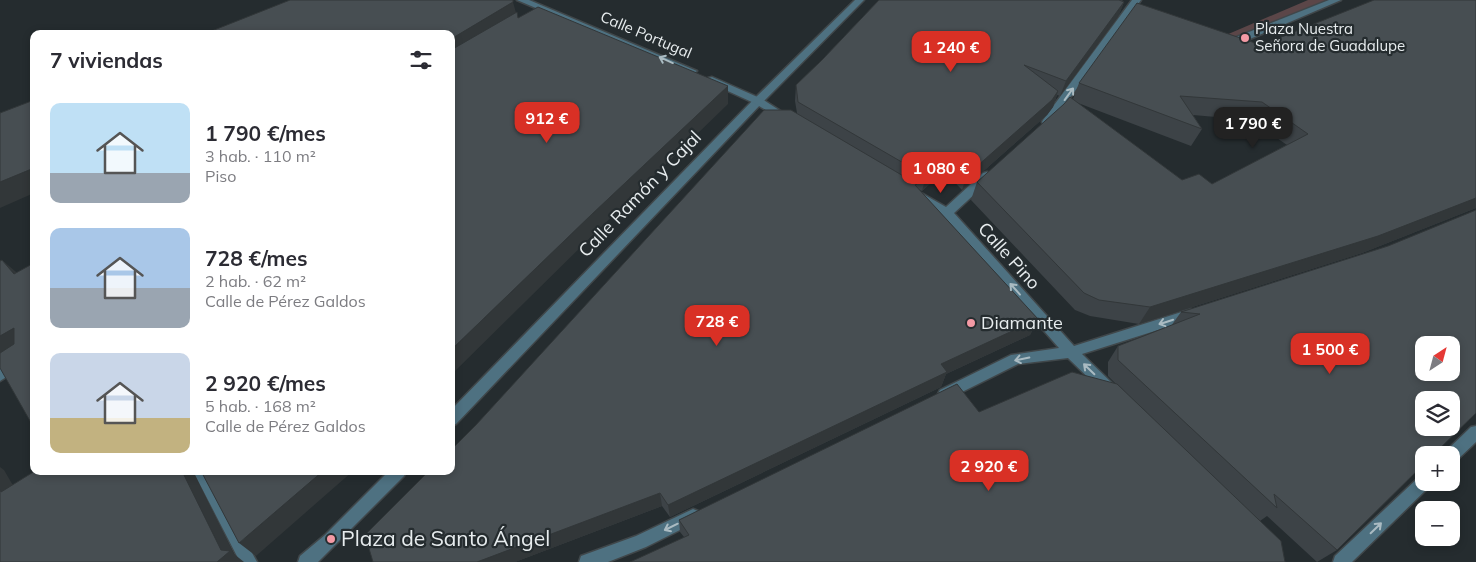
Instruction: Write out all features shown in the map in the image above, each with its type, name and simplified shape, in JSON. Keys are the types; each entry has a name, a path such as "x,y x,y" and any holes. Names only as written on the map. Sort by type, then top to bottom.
{"street":[{"name":"Calle Portugal","path":"521,0 547,9 758,101"},
{"name":"Calle Ramón y Cajal","path":"455,416 758,101 860,0"},
{"path":"1038,130 1052,118 1134,13 1137,0"},
{"path":"1224,40 1233,43 1337,0"},
{"path":"531,19 547,9"},
{"path":"758,101 800,126"},
{"path":"947,213 996,168"},
{"name":"Calle Pino","path":"909,190 947,213 1071,352 1120,399"},
{"path":"936,398 1016,359 1071,352 1200,311"},
{"path":"0,375 30,355"},
{"path":"1460,447 1476,432"},
{"path":"202,475 249,562"},
{"path":"306,562 331,540 395,475"},
{"path":"1341,562 1415,491"},
{"path":"587,562 640,542 703,511"}],"shaded area":[{"path":"1308,0 1331,0 1232,41 1226,35"}],"building":[{"path":"290,0 513,0 513,2 455,37 455,30 214,30"},
{"path":"879,0 1119,0 1124,2 1066,81 1024,65 1058,91 1052,100 967,175 948,156 926,176 798,102 796,85"},
{"path":"1374,0 1476,0 1476,198 1378,236 1150,307 1099,300 1084,293 977,182 1070,97 1182,180 1199,174 1212,184 1308,134 1262,102 1180,96 1202,129 1079,83 1137,3 1261,45"},
{"path":"538,7 728,86 455,346 455,48 517,12 518,18"},
{"path":"30,102 30,170 0,182 0,113"},
{"path":"764,110 791,110 917,184 915,185 1038,319 941,364 947,372 668,505 660,493 477,562 373,562 365,535 425,475 455,475 455,446"},
{"path":"1476,210 1476,413 1460,429 1460,391 1415,391 1415,436 1452,436 1442,446 1415,446 1415,473 1337,550 1274,494 1277,508 1118,360 1118,346 1200,314 1181,312 1388,246"},
{"path":"2,260 14,274 30,265 30,421 0,368 0,353 14,344 14,328 0,336 0,261"},
{"path":"1072,372 1117,384 1281,541 1285,562 630,562 689,535 679,520 957,384 979,412"},
{"path":"30,474 184,475 221,550 230,551 217,562 0,562 0,489 1,492"},
{"path":"203,475 318,475 239,543"}],"place":[{"name":"Plaza Nuestra Señora de Guadalupe","path":"1245,38"},
{"name":"Diamante","path":"971,323"},
{"name":"Plaza de Santo Ángel","path":"331,539"}]}
